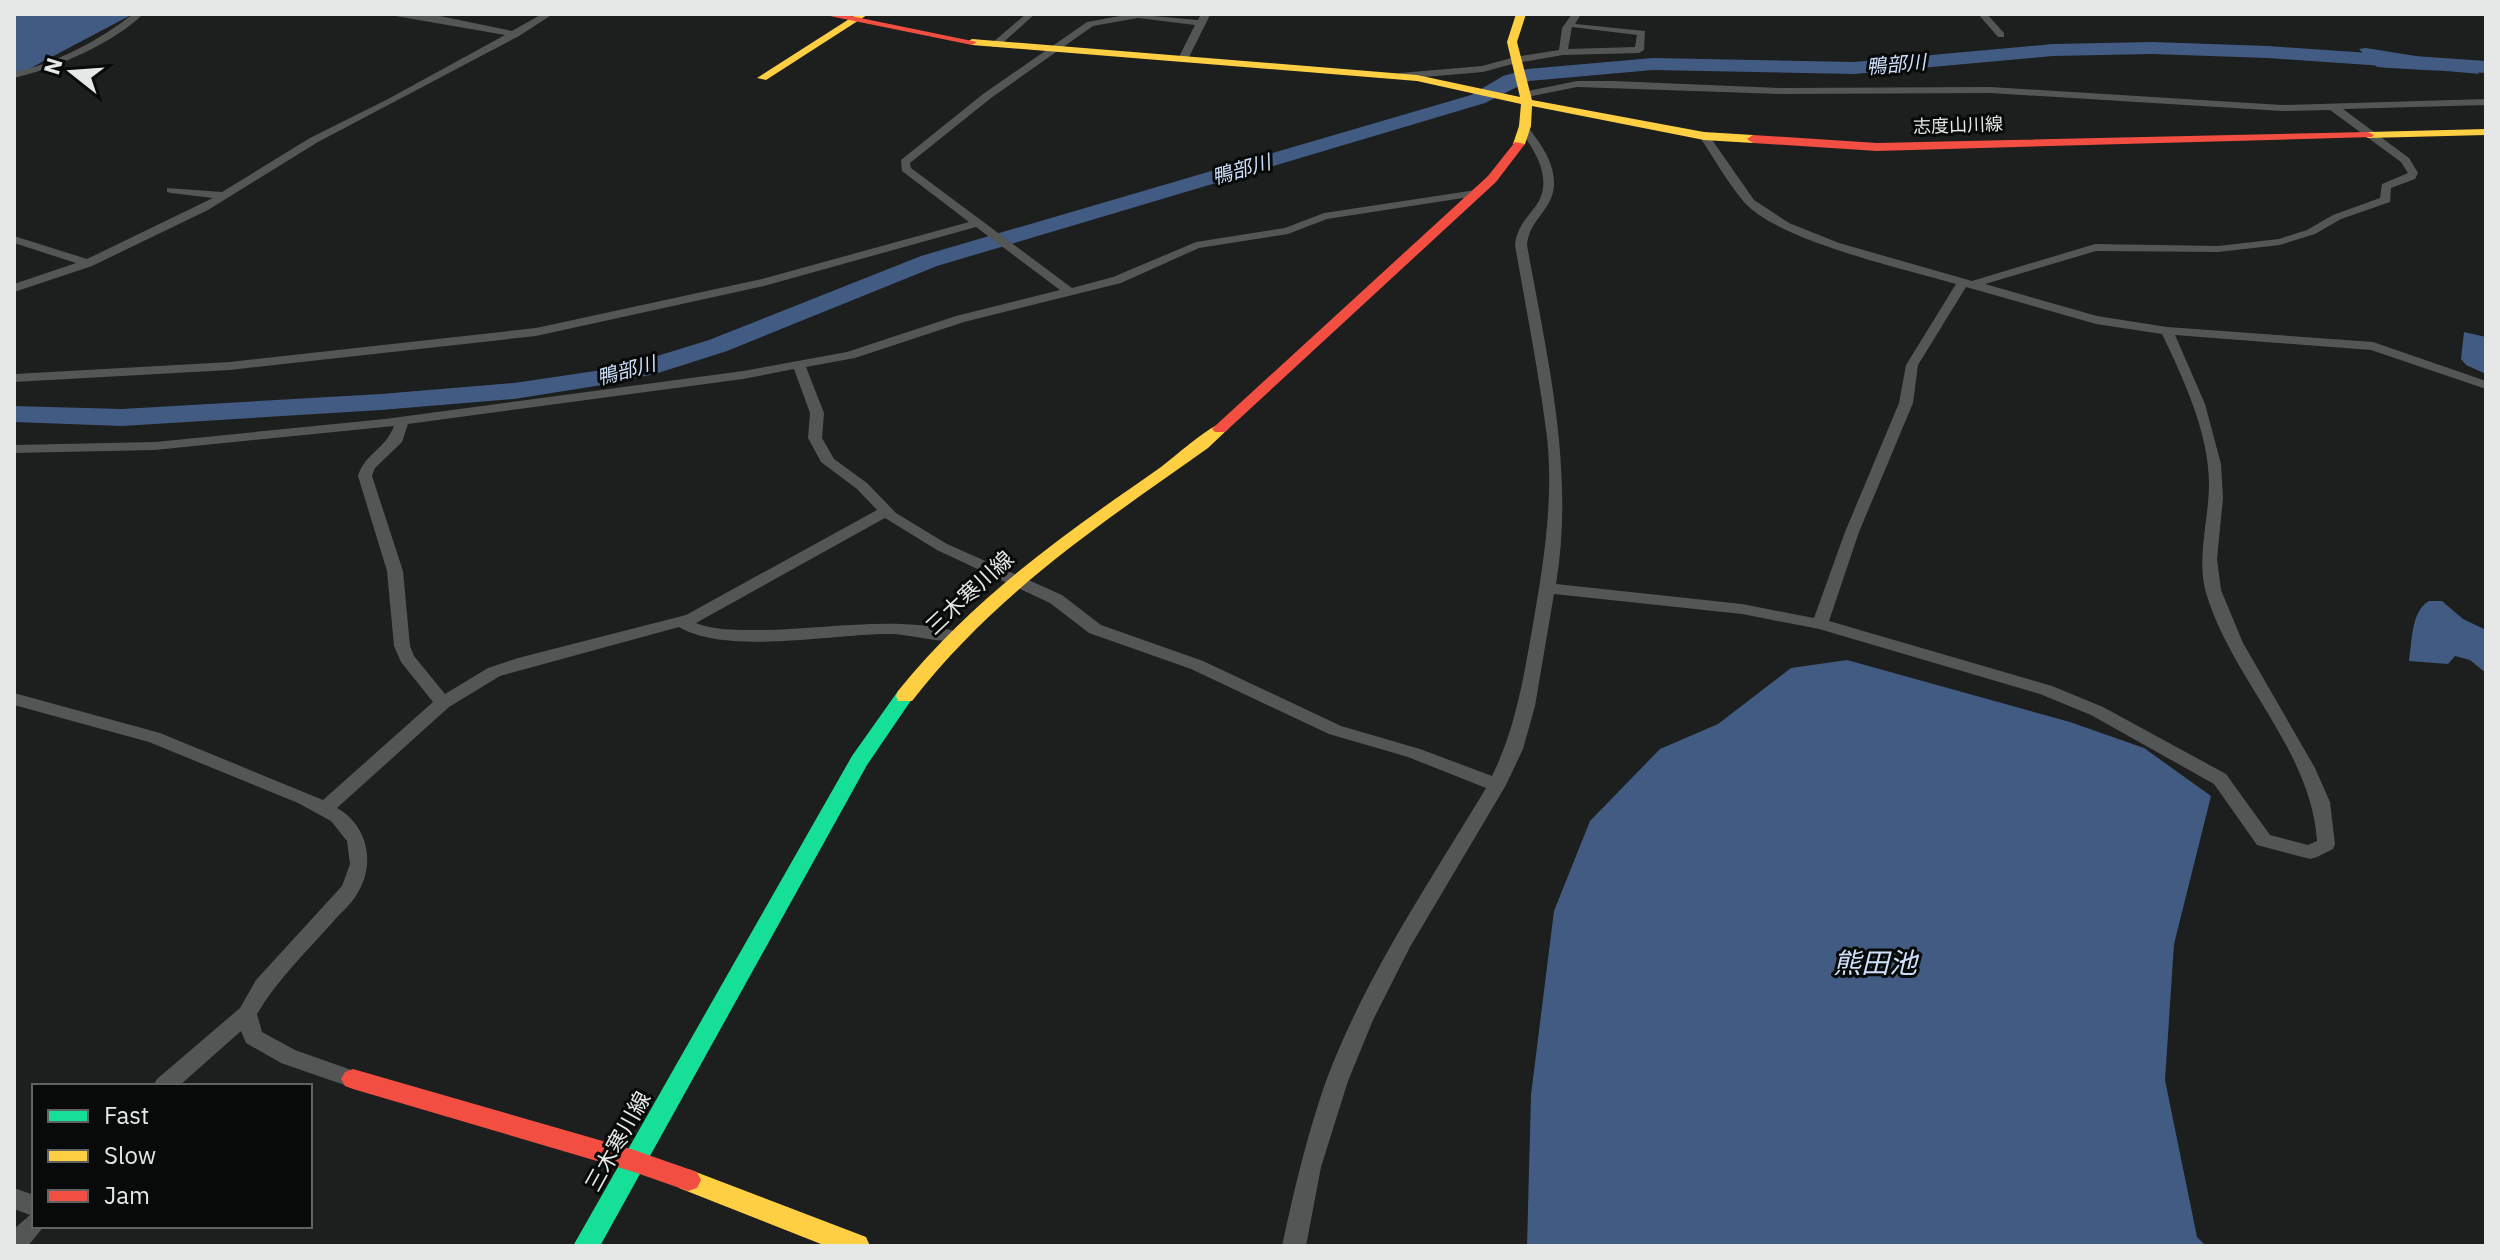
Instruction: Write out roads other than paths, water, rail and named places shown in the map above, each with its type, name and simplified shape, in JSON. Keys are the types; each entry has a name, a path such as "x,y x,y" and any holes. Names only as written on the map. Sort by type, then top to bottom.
{"main road":[{"name":"志度山川線","path":"825,14 859,17 995,45 1184,57 1400,76 1507,98 1527,96 1704,136 1877,147 2486,132"},
{"path":"1521,14 1513,34 1515,61 1527,96 1526,132"},
{"path":"762,78 859,17"},
{"name":"三木寒川線","path":"586,1246 859,761 892,710 954,636 1012,581 1202,445 1476,193 1509,161 1526,132"},
{"path":"353,1079 634,1161 762,1207 857,1246"}],"street":[{"path":"14,75 33,71 125,25 139,14"},
{"path":"388,14 435,18 516,34"},
{"path":"14,288 88,263 225,196 314,140 549,14"},
{"path":"995,45 1031,14"},
{"path":"1563,52 1567,28 1577,14"},
{"path":"1982,14 2001,35"},
{"path":"1070,292 906,169 905,162 976,104 1090,24 1143,15 1203,19 1184,57"},
{"path":"1598,28 1602,16"},
{"path":"1400,76 1483,69 1563,52 1639,50 1642,33 1576,26"},
{"path":"1527,96 1577,84 1613,84 1804,92 1974,89 2282,108 2486,102"},
{"path":"1820,624 1852,532 1906,403 1912,365 1967,284 2095,247 2218,249 2280,242 2386,200 2386,186 2411,177 2413,173 2405,160 2333,107"},
{"path":"1294,1246 1310,1167 1337,1081 1363,1019 1403,942 1497,785 1514,749 1527,706 1547,588 1556,502 1554,439 1521,245 1524,224 1547,195 1549,187 1548,176 1534,142 1526,132"},
{"path":"1704,136 1750,202 1785,225 1835,245 2096,320 2167,331 2373,346 2486,385"},
{"path":"171,190 225,196"},
{"path":"14,449 155,446 402,421 658,389 799,365 850,355 960,319 1131,275 1196,245 1288,231 1324,216 1465,192 1476,193"},
{"path":"14,378 230,366 414,348 536,332 764,282 981,224"},
{"path":"14,239 88,263"},
{"path":"1547,588 1742,609 1820,624 2046,690 2097,711 2220,779 2264,840 2310,852 2326,844 2326,831 2312,774 2267,701 2219,606 2207,565 2216,480 2188,376 2167,331"},
{"path":"799,365 817,413 815,438 828,462 862,486 887,511 942,547 1056,599 1095,629 1197,665 1335,730 1414,753 1497,785"},
{"path":"402,421 395,442 368,466 365,476 395,571 402,646 407,658 443,703"},
{"path":"324,809 443,703 494,672 682,622 716,608 887,511"},
{"path":"682,622 694,630 745,635 888,629 954,636"},
{"path":"14,699 154,737 304,798 337,816 356,839 359,864 350,890 263,986 247,1014 166,1084"},
{"path":"247,1014 253,1037 288,1057 353,1079"},
{"path":"14,1245 32,1226"}],"water":[{"path":"14,14 133,14 27,70 14,73"},
{"path":"2359,49 2484,67 2477,70 2479,74 2377,67"},
{"path":"2464,332 2486,337 2486,374 2466,365 2461,359"},
{"path":"2429,601 2442,601 2463,619 2486,630 2486,673 2470,660 2455,656 2448,664 2409,661 2416,619"},
{"name":"熊田池","path":"1847,660 2070,722 2144,748 2211,796 2174,944 2165,1080 2197,1237 2206,1246 1527,1246 1531,1095 1554,911 1590,821 1660,749 1718,724 1791,668"}],"waterway":[{"name":"鴨部川","path":"14,414 122,417 425,399 558,385 646,368 753,332 929,261 1478,99 1510,80 1527,75 1653,64 1854,68 2053,50 2152,48 2268,52 2486,67"}]}
